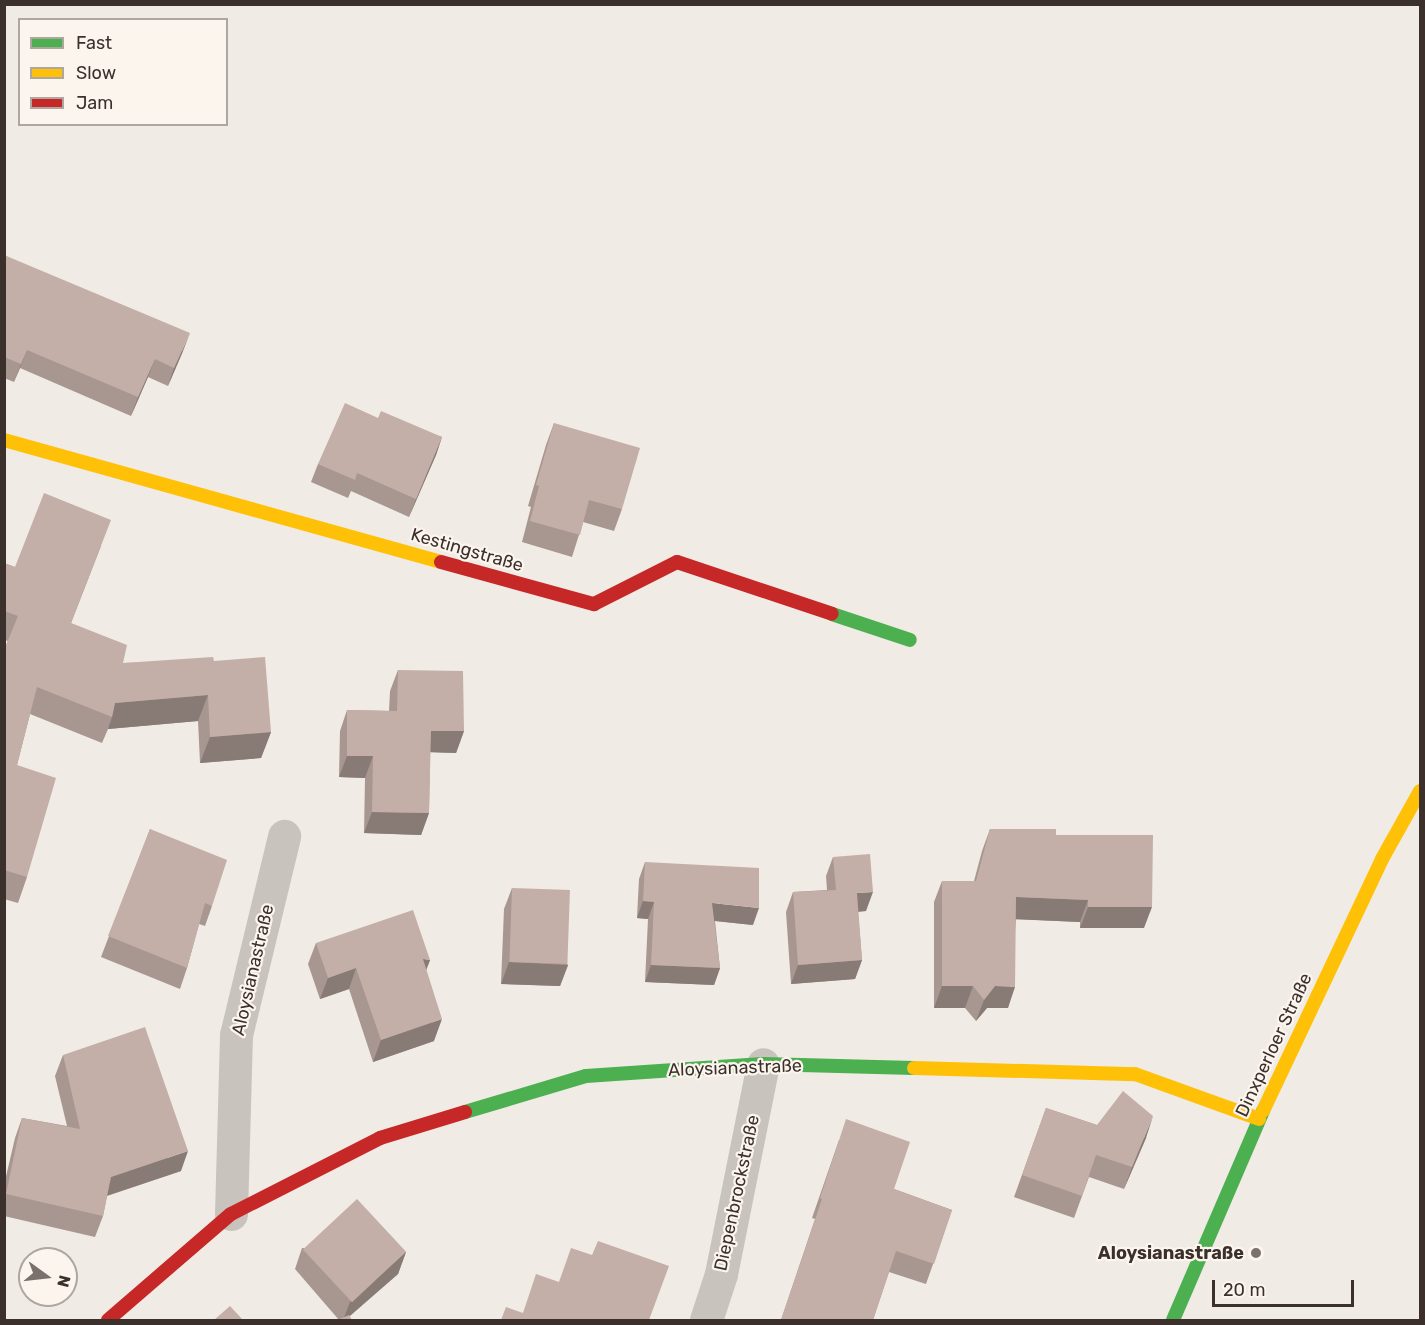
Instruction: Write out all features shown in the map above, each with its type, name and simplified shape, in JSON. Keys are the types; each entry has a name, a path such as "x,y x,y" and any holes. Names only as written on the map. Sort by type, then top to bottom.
{"street":[{"name":"Kestingstraße","path":"4,440 594,604 677,562 910,640"},
{"name":"Dinxperloer Straße","path":"1173,1320 1259,1119 1382,859 1420,791"},
{"name":"Aloysianastraße","path":"231,1214 236,1035 285,836"},
{"name":"Aloysianastraße","path":"108,1320 231,1214 295,1179 381,1138 586,1076 764,1064 1135,1074 1259,1119"},
{"name":"Diepenbrockstraße","path":"706,1320 721,1274 764,1064"}],"building":[{"path":"4,255 190,333 174,368 155,359 138,397 27,350 21,364 4,357"},
{"path":"345,403 378,418 381,411 442,437 416,499 357,473 355,480 318,464"},
{"path":"554,423 640,448 622,509 589,500 580,535 530,521 539,486 536,485"},
{"path":"44,493 111,520 71,623 127,645 123,663 213,657 214,661 265,657 271,732 210,737 208,695 115,703 112,717 37,687 17,765 56,778 27,877 4,870 4,650 18,616 4,611 4,563 15,567"},
{"path":"398,670 463,671 464,731 431,731 429,813 372,812 373,756 347,756 347,710 397,711"},
{"path":"150,829 227,860 212,906 205,903 187,968 108,936"},
{"path":"990,829 1056,829 1056,835 1153,835 1152,907 1088,907 1088,900 1016,897 1015,987 995,986 984,1000 973,986 942,986 942,881 976,881"},
{"path":"870,854 873,892 857,893 862,960 798,965 793,892 836,890 833,857"},
{"path":"645,862 759,868 759,908 712,903 720,968 651,965 654,902 643,901"},
{"path":"512,888 570,890 567,964 509,962"},
{"path":"413,910 430,960 423,959 442,1019 381,1040 356,968 328,978 316,943"},
{"path":"145,1027 188,1151 111,1177 103,1216 6,1194 22,1118 80,1129 63,1055"},
{"path":"1123,1091 1153,1116 1132,1167 1096,1155 1082,1196 1022,1175 1046,1108 1097,1125"},
{"path":"846,1119 910,1142 894,1189 952,1210 934,1264 896,1251 873,1320 781,1320 822,1199 820,1198"},
{"path":"357,1199 406,1252 352,1302 303,1249"},
{"path":"598,1241 669,1266 649,1320 501,1320 506,1307 523,1313 536,1274 559,1282 571,1248 592,1255"},
{"path":"230,1306 243,1320 214,1320"},
{"path":"349,1315 352,1320 337,1320"}],"traffic: fast":[{"path":"832,614 910,640"},
{"path":"465,1112 586,1076 763,1064 914,1068"},
{"path":"1173,1320 1263,1111"}],"traffic: slow":[{"path":"4,440 441,562"},
{"path":"1263,1111 1382,859 1420,791"},
{"path":"914,1068 1135,1074 1259,1119"}],"traffic: jam":[{"path":"441,562 594,604 677,562 832,614"},
{"path":"108,1320 231,1214 380,1138 465,1112"}],"place":[{"name":"Aloysianastraße","path":"1256,1253"}]}
